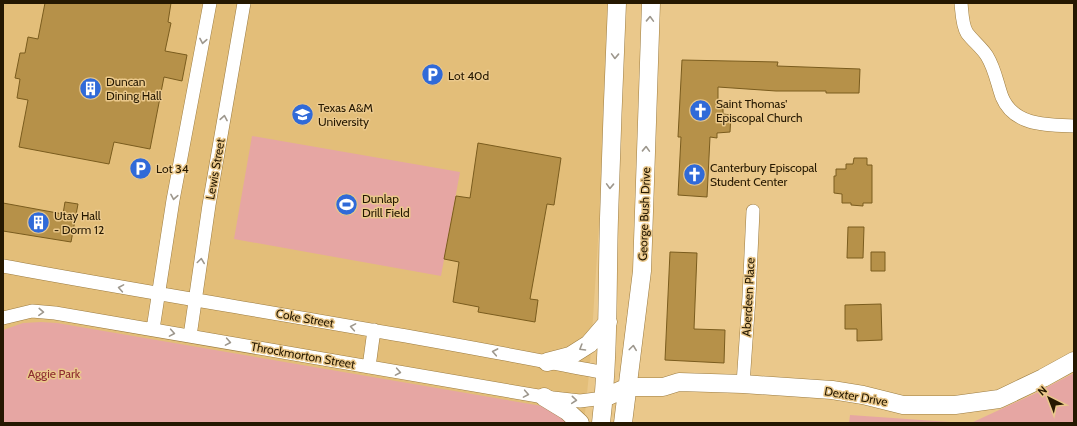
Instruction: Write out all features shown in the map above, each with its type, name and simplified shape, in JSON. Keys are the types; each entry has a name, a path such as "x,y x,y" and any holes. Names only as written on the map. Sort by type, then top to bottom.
{"main road":[{"path":"601,423 606,373 608,322 609,218 617,3"},
{"name":"George Bush Drive","path":"623,423 642,271 651,3"},
{"path":"547,362 570,356 589,344 608,322"},
{"name":"Dexter Drive","path":"628,387 663,386 679,382 743,384 847,392 903,405 955,405 999,399 1074,361"},
{"path":"606,373 628,387"},
{"path":"604,398 628,387"},
{"path":"544,397 567,411 580,423"}],"street":[{"path":"154,329 174,200 210,3"},
{"name":"Lewis Street","path":"190,336 209,205 244,3"},
{"path":"962,3 962,17 966,32 986,54 993,67 1008,108 1019,117 1040,124 1074,126"},
{"name":"Aberdeen Place","path":"743,384 749,297 752,211"},
{"name":"Coke Street","path":"3,266 374,330 606,373"},
{"name":"Throckmorton Street","path":"3,318 25,312 47,312 154,329 544,397 580,401 604,398"},
{"path":"368,367 374,330"}],"shaded area":[{"name":"Texas A&M University","path":"3,3 608,3 599,225 590,364 584,423 3,423"}],"green space":[{"name":"Dunlap Drill Field","path":"252,136 460,172 441,276 234,239"},
{"name":"Aggie Park","path":"23,323 57,323 542,406 578,423 3,423 3,330"},
{"path":"1074,373 1074,423 971,423 1034,394"},
{"path":"850,415 964,423 849,423"}],"building":[{"name":"Duncan Dining Hall","path":"45,3 171,3 168,22 171,23 165,51 187,55 182,81 164,77 150,149 114,142 109,164 19,147 28,100 17,98 20,79 15,78 20,53 25,53 28,37 38,39"},
{"path":"682,60 778,62 777,66 860,69 859,93 826,93 826,91 776,91 718,87 718,105 723,105 723,114 731,115 730,132 717,133 717,138 710,137 707,197 678,195 681,137 678,137"},
{"path":"478,143 561,158 554,205 547,204 530,299 538,300 535,322 478,312 479,307 453,302 459,262 444,259 456,196 470,198"},
{"path":"854,158 867,158 867,165 872,165 872,203 863,203 863,206 851,205 851,203 842,203 842,194 834,193 834,176 836,176 836,169 846,169 846,164 853,164"},
{"name":"Utay Hall - Dorm 12","path":"65,202 78,204 71,242 3,231 3,203 63,214"},
{"path":"848,227 864,227 863,258 847,258"},
{"path":"670,252 697,253 694,329 725,330 724,363 665,360"},
{"path":"871,252 885,252 885,271 871,271"},
{"path":"881,304 882,340 857,341 857,329 845,329 845,305"}],"place":[{"name":"Lot 40d","path":"432,75"},
{"name":"Duncan Dining Hall","path":"90,88"},
{"name":"Saint Thomas' Episcopal Church","path":"701,110"},
{"name":"Texas A&M University","path":"303,114"},
{"name":"Lot 34","path":"141,168"},
{"name":"Canterbury Episcopal Student Center","path":"694,174"},
{"name":"Dunlap Drill Field","path":"347,205"},
{"name":"Utay Hall - Dorm 12","path":"39,222"}]}
